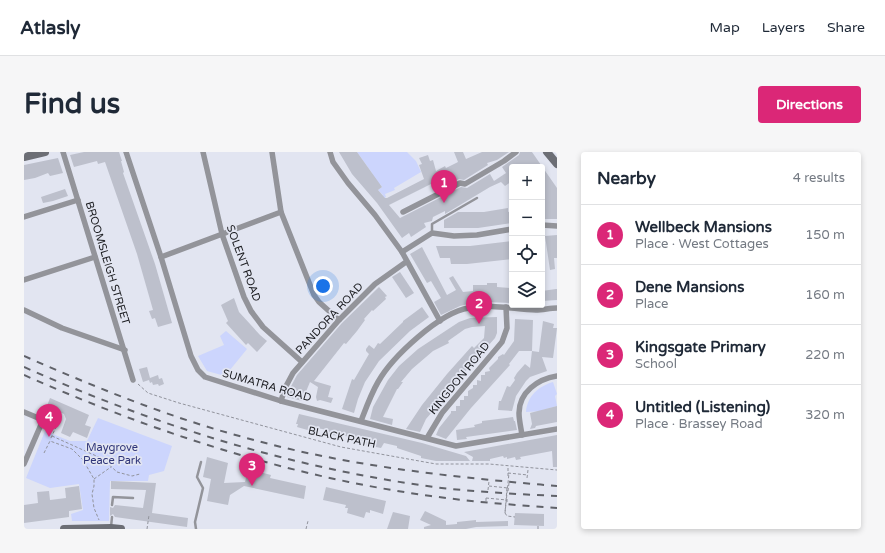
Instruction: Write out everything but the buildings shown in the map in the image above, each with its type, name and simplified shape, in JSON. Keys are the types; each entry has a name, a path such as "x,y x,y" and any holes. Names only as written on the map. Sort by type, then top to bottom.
{"street":[{"path":"24,156 45,152"},
{"name":"BROOMSLEIGH STREET","path":"63,152 133,380"},
{"name":"SUMATRA ROAD","path":"126,152 161,257 188,347 198,370 205,377 281,401 456,446 557,429"},
{"name":"SOLENT ROAD","path":"202,152 222,234 244,297 251,311 263,327 302,362"},
{"path":"272,152 281,212 314,295 319,302 339,320"},
{"path":"330,152 333,162 348,183 375,215 402,252 406,262 440,321"},
{"path":"403,212 460,183 465,184 504,161 516,152"},
{"path":"547,152 557,164"},
{"path":"24,218 78,200"},
{"path":"161,257 281,212"},
{"path":"545,225 557,226"},
{"path":"402,252 432,234 454,236 477,235 509,230"},
{"path":"24,280 95,257"},
{"name":"PANDORA ROAD","path":"281,401 288,380 339,320 375,284 406,262"},
{"path":"362,421 378,381 391,363 407,347 440,321 460,310 468,308 506,307 538,310 557,308"},
{"name":"KINGDON ROAD","path":"427,438 442,413 502,342 507,328 506,307"},
{"path":"24,310 62,328 124,350"},
{"path":"522,435 519,413 520,400 536,382 557,376"},
{"path":"24,412 43,420 24,464"},
{"path":"64,529 111,525 121,529"}],"lane":[{"path":"432,234 432,224 477,198"},
{"path":"196,529 195,522 203,488 197,478 201,462"},
{"path":"112,505 113,497 133,498"},
{"path":"111,525 112,517"}],"path":[{"name":"BLACK PATH","path":"133,380 148,394 341,447 436,464 489,464 557,470"},
{"path":"43,420 57,425 44,453"},
{"path":"52,436 103,459 117,472 132,476 140,474"},
{"path":"50,441 72,449 77,453 94,479 92,494 94,508 100,521 111,525"},
{"path":"94,479 111,467"},
{"path":"508,468 508,476"},
{"path":"527,478 528,470"},
{"path":"508,473 528,475"},
{"path":"508,473 508,491"},
{"path":"488,490 489,481"},
{"path":"505,513 509,483"},
{"path":"489,486 508,488"},
{"path":"505,513 508,488"},
{"path":"486,496 486,501"},
{"path":"486,498 507,501"},
{"path":"505,513 507,516 515,517"},
{"path":"147,529 149,515"},
{"path":"306,529 308,521"}],"green space":[{"path":"357,152 407,152 416,161 421,172 394,188 395,190 385,194 386,197 382,200 381,197 383,195 378,190 382,187 380,184 375,188 372,173"},
{"path":"226,331 247,349 225,376 207,371 198,356 224,345 220,336"},
{"path":"553,382 557,394 555,396 557,406 543,411 526,412 529,401 535,392 543,386"},
{"name":"Maygrove Peace Park","path":"98,418 172,446 164,471 149,475 148,481 110,481 109,521 72,521 71,514 83,510 79,484 50,488 26,478 45,431 70,441 87,441"}],"railway":[{"path":"24,356 159,411 215,429 281,447 320,456 398,469 478,479 557,486"},
{"path":"24,367 123,408 224,442 276,456 381,479 434,487 480,492 557,496"},
{"path":"24,375 73,396 172,433 223,450 326,477 378,488 431,496 478,502 557,508"}],"place":[{"name":"Wellbeck Mansions","path":"444,203"},
{"name":"Dene Mansions","path":"479,324"},
{"name":"Untitled (Listening)","path":"49,437"},
{"name":"Kingsgate Primary","path":"252,486"}]}
